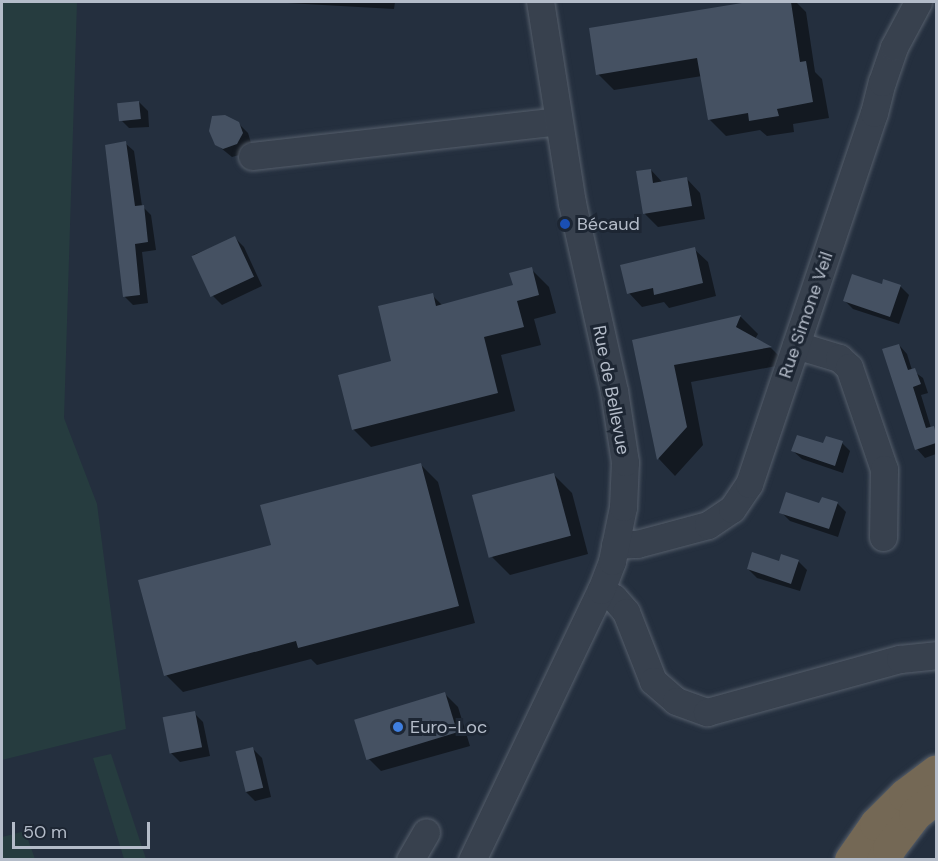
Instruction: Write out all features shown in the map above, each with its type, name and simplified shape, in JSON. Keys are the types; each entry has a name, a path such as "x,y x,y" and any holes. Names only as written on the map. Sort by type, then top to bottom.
{"highway":[{"path":"851,860 891,810 936,772"},
{"path":"884,860 889,848 915,814 936,797"}],"street":[{"name":"Rue de Bellevue","path":"472,860 601,590 615,545 623,507 625,462 614,392 572,203 557,121 540,2"},
{"name":"Rue Simone Veil","path":"615,545 637,544 708,525 732,509 749,483 874,113 894,46 918,2"},
{"path":"252,156 557,121"},
{"path":"795,345 839,358 849,367 884,469 883,537"},
{"path":"601,590 614,598 626,612 653,681 676,701 707,712 900,659 936,654"},
{"path":"410,860 426,832"}],"green space":[{"path":"2,2 77,2 64,418 97,504 126,729 2,760"},
{"path":"111,754 146,859 124,859 93,758"},
{"path":"25,831 35,859 2,859 2,837"}],"building":[{"path":"748,2 791,2 800,62 806,61 813,102 777,109 779,116 749,121 748,113 708,120 697,58 596,75 589,28"},
{"path":"139,101 141,119 119,121 117,103"},
{"path":"225,115 239,122 243,133 237,144 223,149 215,145 209,131 212,116"},
{"path":"126,141 135,206 144,205 148,242 135,244 140,295 123,297 105,145"},
{"path":"651,169 653,183 687,177 692,206 643,214 636,171"},
{"path":"235,236 254,277 211,297 191,256"},
{"path":"695,247 703,283 654,295 653,288 627,294 620,265"},
{"path":"532,267 539,295 517,301 524,327 484,337 498,393 352,430 338,375 391,361 378,306 433,293 436,306 513,285 509,273"},
{"path":"852,274 882,284 883,279 901,285 890,317 843,301"},
{"path":"741,315 736,327 772,347 674,365 687,427 657,460 632,340"},
{"path":"899,344 908,370 915,368 921,384 913,387 926,428 934,426 936,434 936,443 915,450 882,349"},
{"path":"797,435 823,443 826,436 843,441 835,466 791,451"},
{"path":"421,463 459,606 298,648 296,641 164,676 138,580 271,545 260,505"},
{"path":"554,473 571,536 489,558 472,495"},
{"path":"786,492 819,503 822,497 838,502 829,529 779,513"},
{"path":"752,552 779,561 781,554 799,560 791,584 747,569"},
{"path":"445,692 457,732 366,760 354,720"},
{"path":"195,711 202,747 170,754 163,717"},
{"path":"253,747 263,788 246,792 236,751"}],"place":[{"name":"Bécaud","path":"565,224"},
{"name":"Euro-Loc","path":"398,727"}]}
